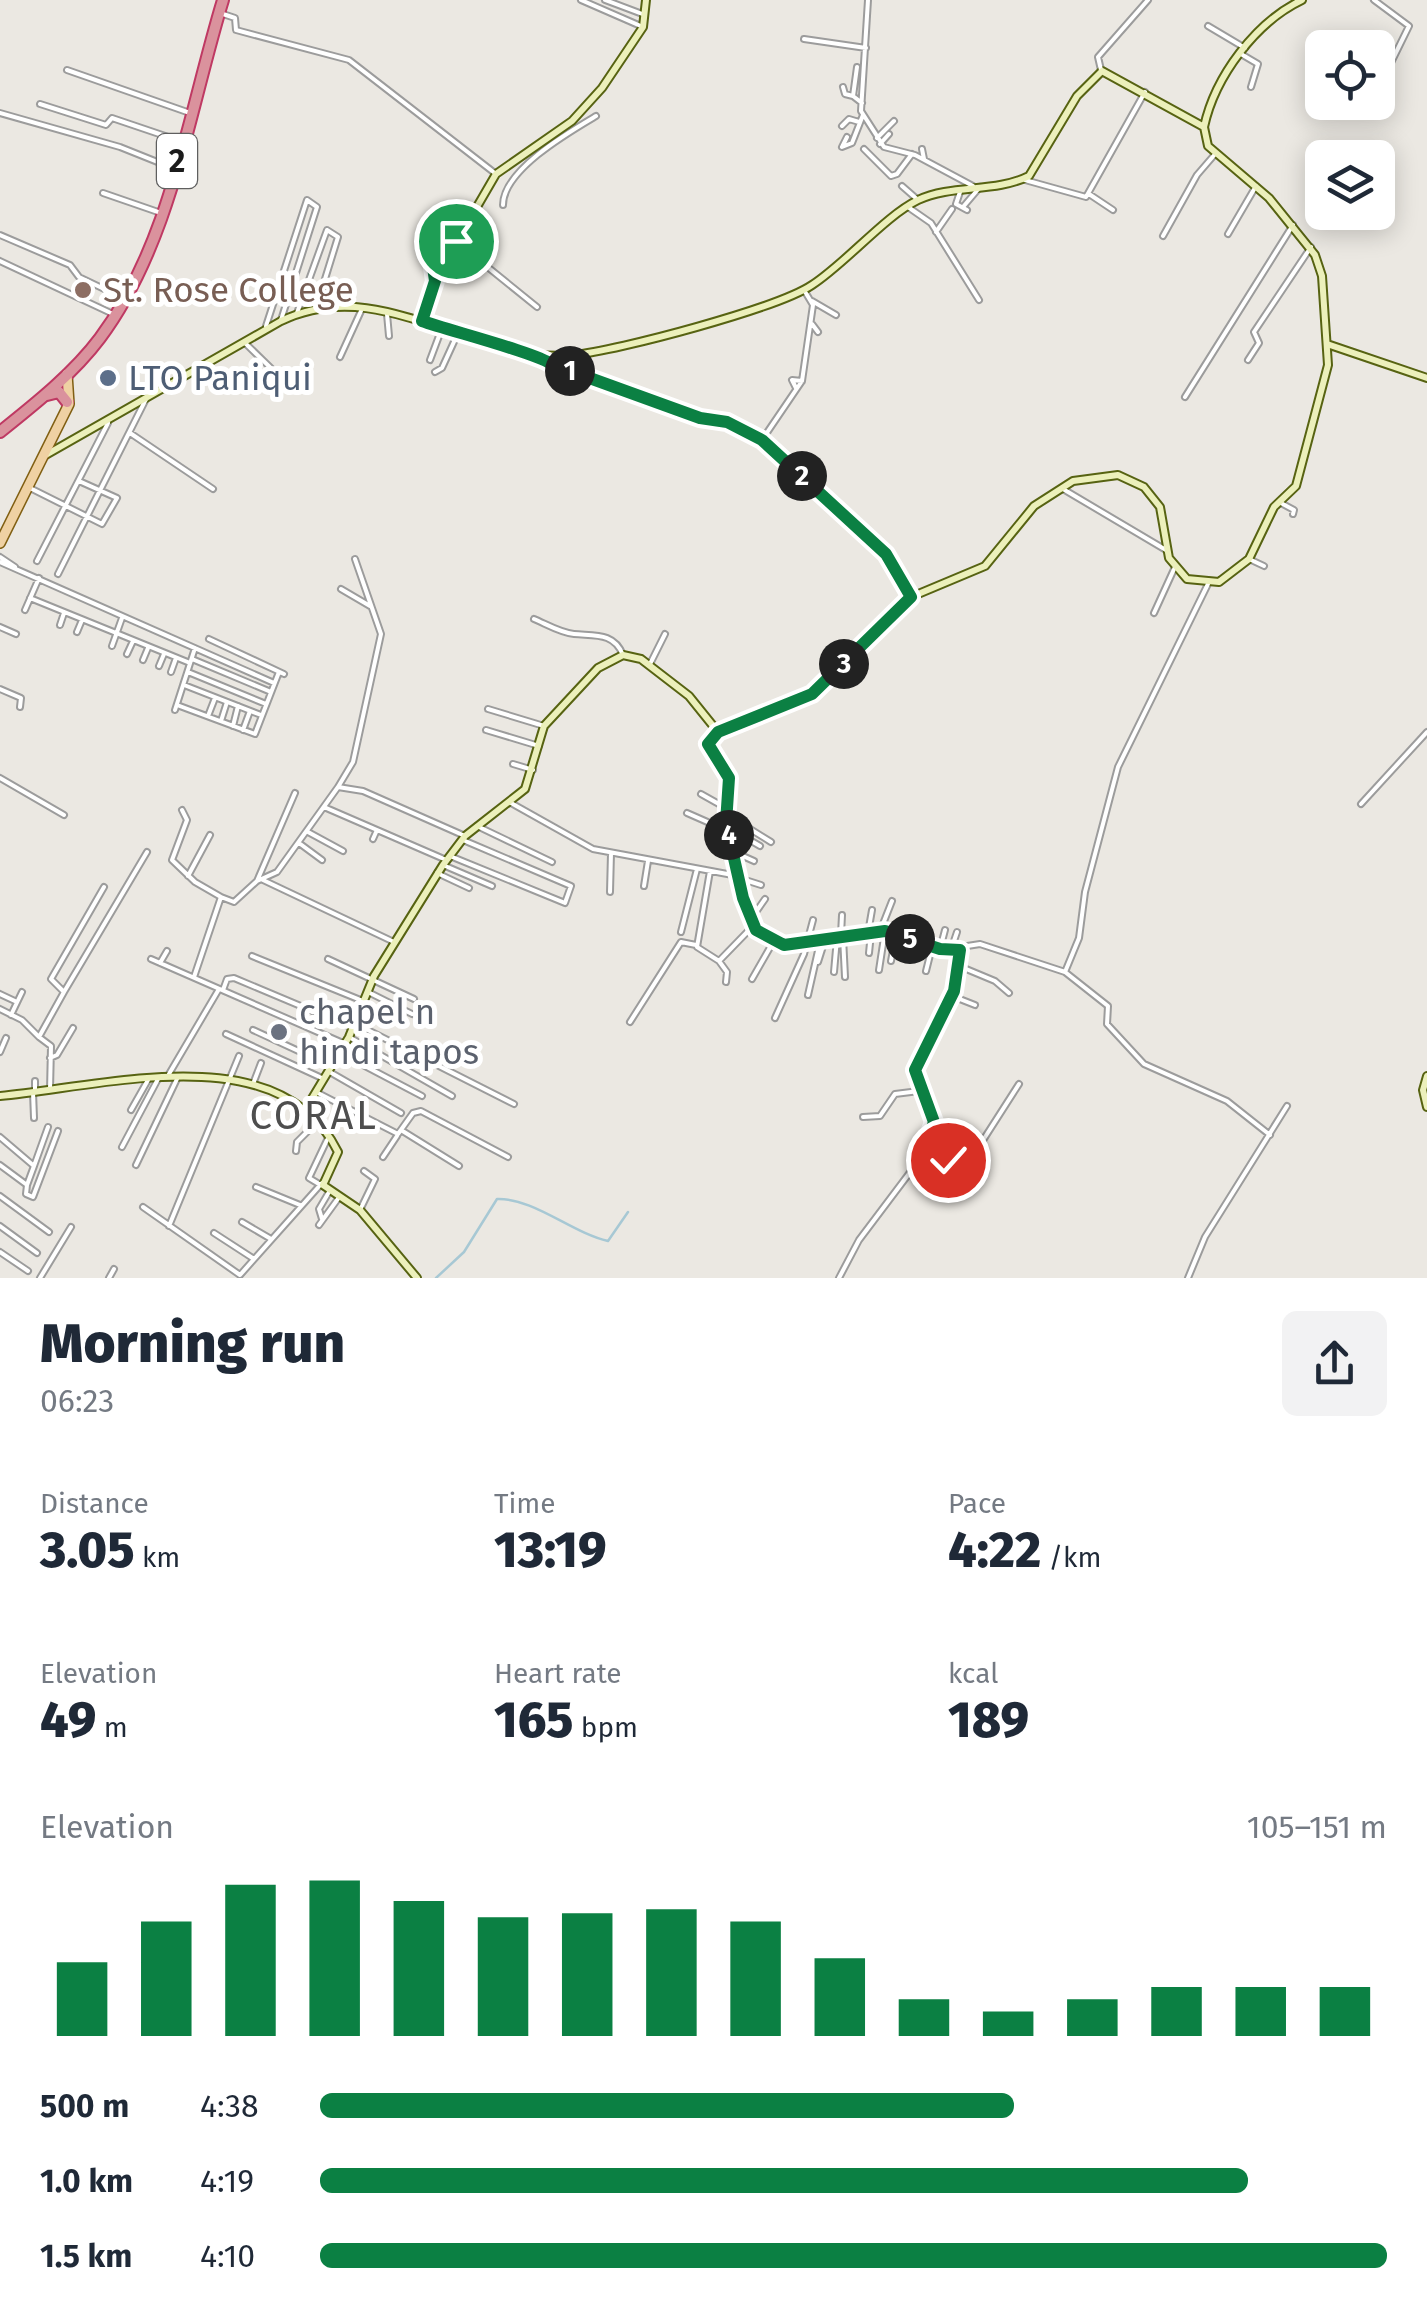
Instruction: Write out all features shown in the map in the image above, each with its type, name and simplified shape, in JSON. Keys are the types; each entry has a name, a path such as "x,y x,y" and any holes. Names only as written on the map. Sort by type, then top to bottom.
{"highway":[{"name":"2","path":"0,432 64,377 116,316 125,299 161,213 222,0"},
{"path":"38,400 57,392 68,404"}],"main road":[{"path":"0,543 68,404 64,377"}],"street":[{"path":"580,0 642,27"},
{"path":"605,0 644,15"},
{"path":"503,206 508,186 539,148 579,114 642,27 646,0"},
{"path":"859,122 849,120 844,128 847,138 859,122 868,93 868,0"},
{"path":"1148,0 1098,57 1102,71 1204,127"},
{"path":"1270,1135 1227,1101 1141,1062 1106,1024 1108,1006 1065,972 980,944 960,950 940,949 882,931 806,944 773,942 751,920 727,829 729,778 708,744 718,732 812,694 911,597 986,566 1029,511 1059,486 1092,475 1134,481 1160,506 1166,550 1175,568 1187,579 1208,584 1226,579 1249,560 1279,502 1296,486 1328,372 1322,276 1311,247 1256,186 1206,142 1204,127 1243,51 1272,16 1302,0"},
{"path":"1374,0 1408,26 1395,54"},
{"path":"219,12 234,18 236,30 349,60 496,174"},
{"path":"1208,26 1258,66 1251,87"},
{"path":"804,39 866,48"},
{"path":"853,96 857,67"},
{"path":"67,70 191,113"},
{"path":"43,457 281,321 316,308 386,309 544,358 578,355 652,337 804,290 918,200 1023,179 1035,170 1077,96 1102,71"},
{"path":"843,87 845,94 862,103"},
{"path":"1023,179 1084,198 1145,92"},
{"path":"40,104 106,125 112,118 183,142"},
{"path":"852,107 862,113 878,141 924,159 978,188"},
{"path":"0,113 120,147 175,168"},
{"path":"422,321 435,281 432,260 448,235 478,205 496,174 596,116"},
{"path":"878,141 894,121"},
{"path":"878,141 889,134"},
{"path":"864,148 890,176 897,174 912,154"},
{"path":"922,149 924,159"},
{"path":"1163,236 1216,152"},
{"path":"902,186 918,200"},
{"path":"1228,234 1256,186"},
{"path":"960,192 956,204 965,209 978,188"},
{"path":"104,193 161,213"},
{"path":"1089,194 1113,210"},
{"path":"265,331 307,200 317,207 281,321"},
{"path":"908,208 936,232 980,300"},
{"path":"936,232 953,212"},
{"path":"1186,396 1293,225"},
{"path":"456,241 470,226 483,231 472,234"},
{"path":"298,313 327,230 338,237 316,308"},
{"path":"0,235 70,265 79,276 125,299"},
{"path":"448,235 537,307"},
{"path":"1248,360 1259,343 1254,332 1311,247"},
{"path":"0,261 116,316"},
{"path":"804,290 812,301 836,315"},
{"path":"762,440 802,381 812,301"},
{"path":"340,357 363,306"},
{"path":"386,309 389,336"},
{"path":"812,324 818,332"},
{"path":"430,360 442,328"},
{"path":"435,372 441,370 458,333"},
{"path":"244,342 276,373"},
{"path":"1327,344 1427,378"},
{"path":"544,358 551,364 700,418 727,422 762,440 886,554 911,597"},
{"path":"58,574 147,398"},
{"path":"38,561 110,419"},
{"path":"130,433 213,489"},
{"path":"28,487 102,524 117,499 79,480"},
{"path":"1059,486 1166,550"},
{"path":"1279,502 1294,510 1293,514"},
{"path":"182,810 188,820 172,860 188,876 234,902 260,881 276,874 338,787 353,762 381,637 355,558"},
{"path":"0,559 274,684"},
{"path":"1249,560 1264,566"},
{"path":"1154,613 1175,568"},
{"path":"24,610 39,578"},
{"path":"1065,972 1079,938 1086,892 1118,768 1208,584"},
{"path":"341,589 370,606"},
{"path":"30,598 148,648 271,692"},
{"path":"42,616 47,606"},
{"path":"60,624 64,612"},
{"path":"112,646 123,616"},
{"path":"534,619 570,634 594,634 615,641 623,655 650,664 689,696 718,732"},
{"path":"77,632 82,620"},
{"path":"0,626 16,634"},
{"path":"94,637 99,628"},
{"path":"650,664 665,634"},
{"path":"195,648 176,707 255,734 282,673 211,640 208,653"},
{"path":"127,654 132,641"},
{"path":"143,660 148,648"},
{"path":"159,666 164,654"},
{"path":"305,1110 347,1040 374,976 446,861 477,826 526,790 544,726 598,668 623,655"},
{"path":"171,672 176,658"},
{"path":"844,664 858,673"},
{"path":"188,672 266,704"},
{"path":"184,685 261,715"},
{"path":"0,689 21,698 20,707"},
{"path":"208,716 215,698"},
{"path":"220,721 227,702"},
{"path":"233,726 238,706"},
{"path":"488,708 544,726"},
{"path":"243,730 250,711"},
{"path":"486,730 538,746"},
{"path":"1361,804 1427,732"},
{"path":"513,764 534,770"},
{"path":"0,778 64,815"},
{"path":"338,787 364,791 571,886 565,902 446,861"},
{"path":"260,881 295,793"},
{"path":"701,794 771,842"},
{"path":"511,804 592,849 697,868 761,885"},
{"path":"324,807 446,861 492,886"},
{"path":"687,812 760,846"},
{"path":"477,826 552,862"},
{"path":"373,840 377,830"},
{"path":"307,831 343,851"},
{"path":"188,876 210,835"},
{"path":"299,843 322,860"},
{"path":"40,1037 147,852"},
{"path":"733,852 754,862"},
{"path":"610,892 612,853"},
{"path":"644,886 648,861"},
{"path":"681,932 697,868"},
{"path":"696,945 710,871"},
{"path":"438,873 470,888"},
{"path":"260,881 394,942"},
{"path":"64,992 51,979 104,887"},
{"path":"194,978 221,897"},
{"path":"751,920 765,899"},
{"path":"879,970 882,931 892,902"},
{"path":"869,953 872,910"},
{"path":"834,972 842,915"},
{"path":"774,1018 806,944 812,920"},
{"path":"719,961 753,926"},
{"path":"940,949 945,930"},
{"path":"951,950 956,932"},
{"path":"891,961 896,934"},
{"path":"840,938 846,977"},
{"path":"808,995 823,941"},
{"path":"630,1022 681,942 696,945 719,961 727,972 726,982"},
{"path":"752,979 773,942"},
{"path":"926,972 932,947"},
{"path":"839,1278 859,1240 911,1171 927,1141 934,1122 919,1091 916,1063 952,996 960,950"},
{"path":"160,963 166,952"},
{"path":"252,956 363,1001"},
{"path":"328,958 374,976 414,999"},
{"path":"151,959 347,1040 452,1096"},
{"path":"959,966 995,981 1009,992"},
{"path":"122,1147 227,979 234,978 353,1026 514,1104"},
{"path":"367,991 412,1014"},
{"path":"11,1015 22,992"},
{"path":"0,994 17,1002"},
{"path":"952,996 976,1005"},
{"path":"0,1009 51,1046 50,1090"},
{"path":"50,1058 73,1028"},
{"path":"253,1030 401,1114"},
{"path":"226,1034 328,1072"},
{"path":"0,1052 6,1038"},
{"path":"339,1053 422,1096"},
{"path":"169,1226 239,1056"},
{"path":"254,1084 261,1063"},
{"path":"1427,1076 1423,1086 1427,1107"},
{"path":"136,1165 178,1077"},
{"path":"0,1096 162,1078 231,1078 254,1084 305,1110 338,1155 320,1184 240,1275 142,1207"},
{"path":"131,1110 148,1080"},
{"path":"34,1118 35,1081"},
{"path":"927,1141 953,1164 971,1159 1019,1084"},
{"path":"863,1117 880,1116 895,1094 919,1091"},
{"path":"316,1092 459,1166"},
{"path":"1188,1278 1206,1237 1286,1106"},
{"path":"384,1157 413,1113 420,1111 508,1157"},
{"path":"296,1151 297,1142 316,1123"},
{"path":"48,1127 27,1185 26,1194 32,1197 58,1131"},
{"path":"0,1136 34,1166"},
{"path":"328,1138 309,1178 360,1210 417,1278"},
{"path":"0,1166 27,1185"},
{"path":"360,1210 375,1179 364,1171"},
{"path":"256,1187 300,1205"},
{"path":"330,1190 320,1209 321,1222 340,1196"},
{"path":"0,1196 49,1232"},
{"path":"242,1222 271,1240"},
{"path":"0,1226 38,1253"},
{"path":"40,1278 71,1226"},
{"path":"214,1233 254,1259"},
{"path":"0,1252 28,1271"},
{"path":"109,1278 114,1269"}],"waterway":[{"path":"436,1278 464,1252 497,1199 525,1204 608,1241 628,1212"}],"place":[{"name":"St. Rose College","path":"83,290"},
{"name":"LTO Paniqui","path":"108,378"},
{"name":"chapel n hindi tapos","path":"279,1032"}],"district":[{"name":"CORAL","path":"314,1116"}],"route":[{"path":"456,241 448,235 434,254 435,281 422,321 507,350 544,358 551,364 689,410 700,418 716,418 751,432 880,548 911,597 812,694 718,732 709,738 708,747 729,778 726,823 743,898 756,930 784,945 885,931 940,949 960,950 954,991 915,1070 923,1103 934,1122 927,1141 948,1160"}]}
